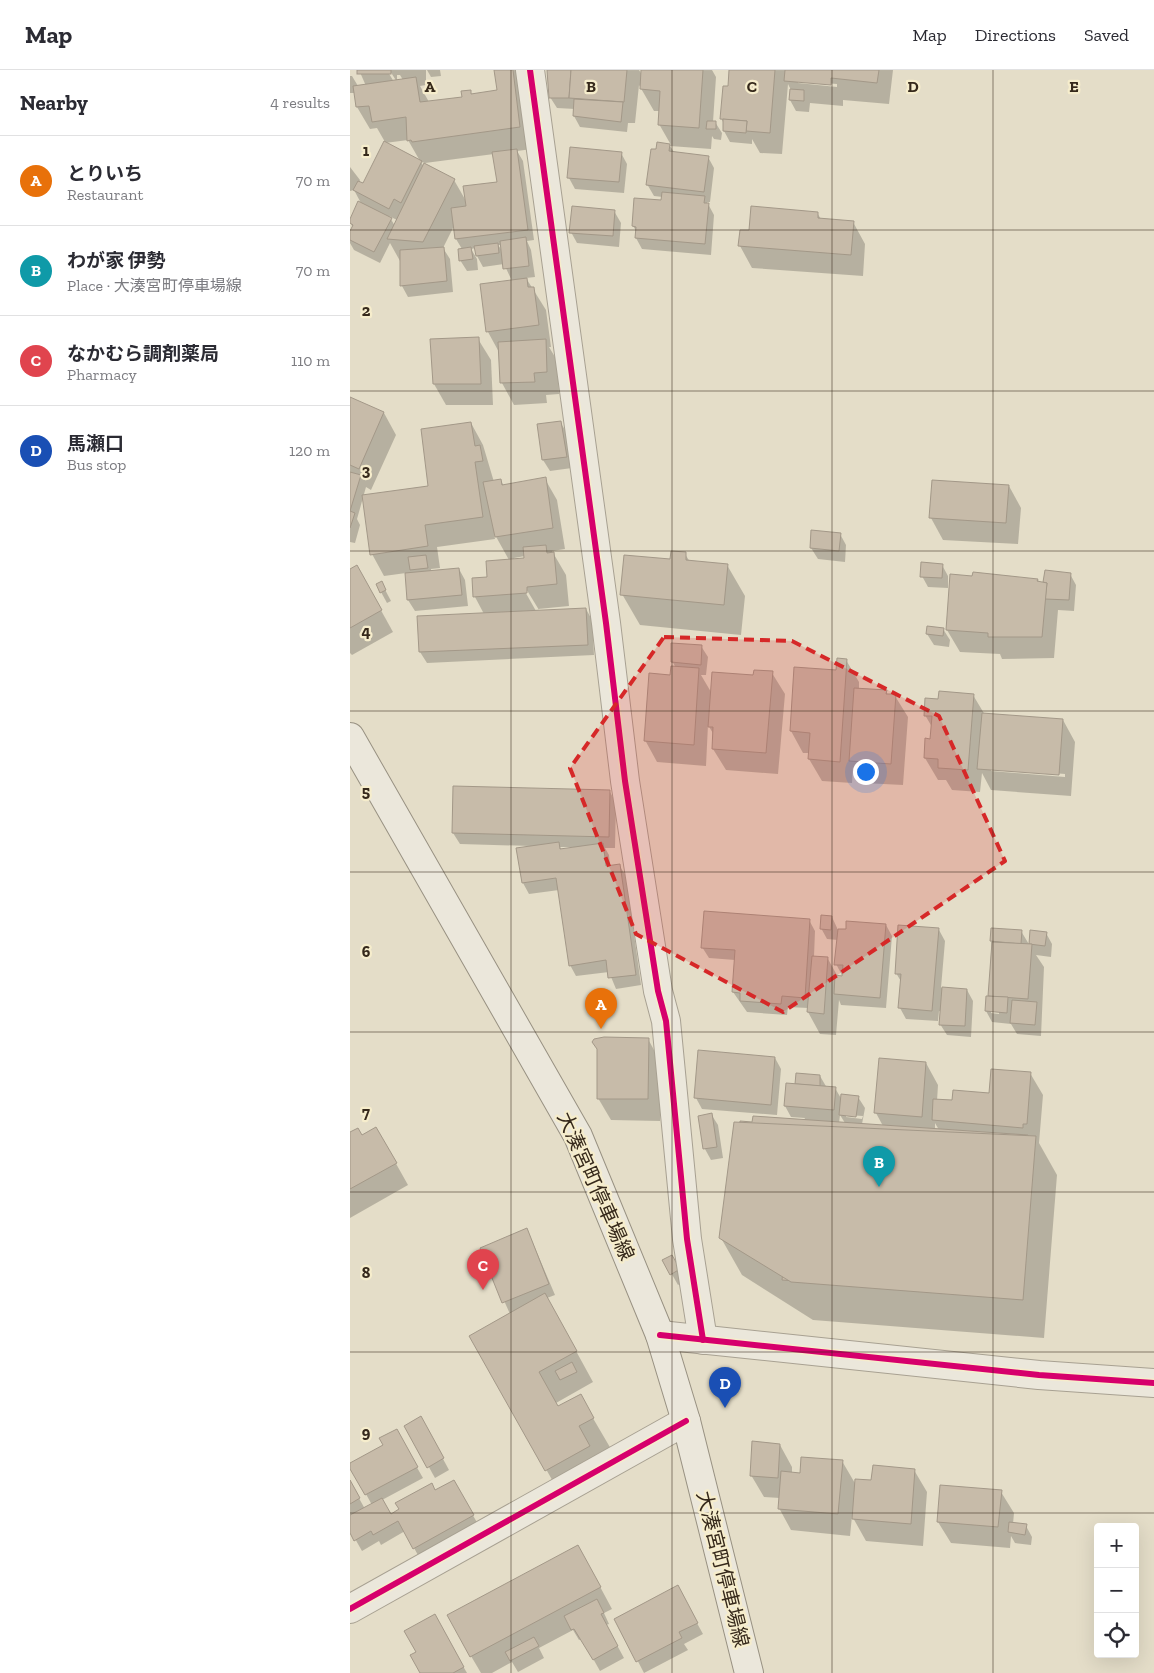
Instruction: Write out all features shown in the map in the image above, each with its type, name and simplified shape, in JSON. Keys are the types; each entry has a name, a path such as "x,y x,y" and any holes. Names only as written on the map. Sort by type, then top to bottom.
{"street":[{"path":"530,70 606,623 625,781 658,991 666,1021 688,1239 703,1340"},
{"name":"大湊宮町停車場線","path":"350,737 578,1136 660,1335 686,1421 749,1673"},
{"path":"660,1335 1039,1375 1154,1383"},
{"path":"350,1609 686,1421"}],"highlighted area":[{"path":"664,637 792,641 939,716 1005,861 783,1012 636,934 570,768"}],"building":[{"path":"357,70 391,70 391,74 357,74"},
{"path":"494,70 513,70 520,127 412,142 411,140 407,141 406,117 372,122 369,106 356,107 353,86 416,77 420,102 462,97 461,91 471,90 471,94 497,90"},
{"path":"547,70 571,70 569,98 549,98"},
{"path":"571,70 627,70 624,102 569,98"},
{"path":"641,70 703,70 699,128 658,125 660,91 640,89"},
{"path":"729,70 775,70 770,133 746,131 747,121 720,119 723,86 728,86"},
{"path":"785,70 879,70 877,83 831,78 831,85 784,81"},
{"path":"790,89 804,90 804,101 789,100"},
{"path":"574,99 623,102 621,122 573,116"},
{"path":"723,119 747,121 746,133 723,131"},
{"path":"707,121 716,121 716,129 706,129"},
{"path":"384,141 422,161 401,203 394,199 389,209 353,190 358,181 363,183"},
{"path":"657,142 670,144 669,151 709,156 704,192 646,185 651,149 656,149"},
{"path":"570,147 622,152 619,182 567,178"},
{"path":"517,149 528,230 455,239 451,208 466,206 463,186 497,182 492,152"},
{"path":"424,163 455,179 423,242 387,239"},
{"path":"662,192 705,196 704,203 709,203 705,244 635,238 636,227 632,226 634,198 661,200"},
{"path":"358,201 392,218 374,252 350,240 350,231 353,225 350,223 350,219"},
{"path":"572,206 615,210 613,236 569,233"},
{"path":"751,206 818,212 818,218 854,221 851,255 738,246 740,230 749,230"},
{"path":"526,237 529,266 503,269 500,241"},
{"path":"498,243 499,253 476,256 474,246"},
{"path":"444,247 447,281 400,286 400,250"},
{"path":"471,247 473,259 459,261 458,249"},
{"path":"527,278 528,287 534,287 539,325 486,332 480,284"},
{"path":"479,337 481,384 433,384 430,339"},
{"path":"546,339 547,372 534,373 535,382 500,383 498,342"},
{"path":"350,397 384,412 359,469 350,465"},
{"path":"561,421 567,457 542,460 537,424"},
{"path":"471,422 475,446 480,445 483,461 475,462 483,517 425,525 428,546 370,555 362,495 428,486 421,429"},
{"path":"350,472 361,475 350,511"},
{"path":"546,477 553,528 495,537 483,482 501,479 502,485"},
{"path":"932,480 1009,485 1006,523 929,518"},
{"path":"350,511 355,513 350,528"},
{"path":"811,530 841,533 839,551 810,548"},
{"path":"546,545 547,553 554,552 557,584 527,587 527,593 473,597 472,578 487,577 486,561 524,558 523,547"},
{"path":"671,551 686,552 686,560 728,564 724,605 620,595 624,555 670,559"},
{"path":"426,555 428,568 410,570 408,557"},
{"path":"921,562 943,564 942,578 920,577"},
{"path":"357,565 382,610 350,628 350,569"},
{"path":"459,568 462,595 407,600 405,573"},
{"path":"1045,570 1071,573 1069,600 1045,599 1047,583 1043,582"},
{"path":"973,572 1038,579 1037,581 1047,583 1042,637 988,637 988,633 946,630 950,574 972,576"},
{"path":"382,581 386,590 380,593 376,584"},
{"path":"586,608 588,645 419,652 417,616"},
{"path":"927,626 944,628 943,636 926,634"},
{"path":"671,643 702,645 701,665 671,662"},
{"path":"837,658 847,659 840,762 808,759 810,733 790,731 794,667 836,670"},
{"path":"671,666 699,668 694,745 644,741 649,673 670,675"},
{"path":"754,670 773,671 766,753 712,749 713,727 708,727 712,672 753,675"},
{"path":"854,688 887,690 886,694 896,694 891,764 849,761"},
{"path":"939,691 974,694 968,770 938,768 938,759 924,758 925,738 930,739 932,716 924,716 925,698 938,699"},
{"path":"982,713 1063,719 1059,775 977,769"},
{"path":"453,786 610,790 609,837 452,833"},
{"path":"559,842 560,849 603,843 606,866 620,864 636,975 608,978 606,960 569,966 556,878 522,883 516,848"},
{"path":"704,911 810,919 805,998 782,996 781,1004 740,1001 740,993 732,992 735,950 701,948"},
{"path":"821,915 832,916 831,930 820,929"},
{"path":"846,921 886,924 880,998 834,994 835,975 842,976 843,965 834,965 838,929 846,929"},
{"path":"898,925 939,928 932,1011 898,1008 901,974 895,974"},
{"path":"991,928 1022,930 1021,944 990,941"},
{"path":"1030,930 1047,932 1045,946 1029,944"},
{"path":"992,942 1032,944 1028,999 988,996"},
{"path":"812,956 828,957 824,1014 807,1012"},
{"path":"942,987 967,989 965,1026 939,1025"},
{"path":"986,996 1008,997 1007,1013 985,1011"},
{"path":"1012,1000 1037,1002 1035,1025 1010,1023"},
{"path":"604,1037 649,1038 648,1099 597,1099 597,1049 592,1042 594,1039"},
{"path":"698,1050 775,1057 771,1105 694,1098"},
{"path":"879,1058 926,1062 922,1117 874,1113"},
{"path":"991,1069 1031,1072 1027,1124 1023,1124 1023,1128 932,1120 933,1099 952,1100 953,1090 989,1093"},
{"path":"796,1073 820,1075 820,1086 795,1084"},
{"path":"786,1083 836,1087 834,1110 784,1106"},
{"path":"841,1094 859,1096 856,1117 839,1115"},
{"path":"712,1113 717,1147 703,1149 698,1116"},
{"path":"753,1116 1028,1135 1020,1247 1016,1247 1014,1287 843,1275 842,1279 813,1277 812,1282 782,1280 784,1263 761,1261 762,1253 743,1252 745,1222 741,1222 746,1148 738,1147 740,1121 752,1122","holes":["820,1165 848,1167 845,1213 817,1211","923,1172 950,1174 946,1223 919,1222"]},
{"path":"734,1122 1036,1136 1023,1300 791,1282 719,1238"},
{"path":"376,1127 397,1163 350,1189 350,1132 358,1128 362,1135"},
{"path":"527,1228 549,1284 502,1303 480,1248"},
{"path":"672,1255 680,1269 670,1275 662,1260"},
{"path":"545,1293 577,1351 539,1372 558,1406 581,1394 594,1418 579,1426 590,1446 545,1471 469,1336"},
{"path":"572,1362 577,1372 560,1380 555,1371"},
{"path":"421,1416 444,1458 427,1468 404,1426"},
{"path":"397,1429 418,1467 365,1495 350,1469 350,1463 383,1445 379,1438"},
{"path":"752,1441 780,1444 778,1478 750,1476"},
{"path":"801,1457 843,1460 838,1514 778,1509 781,1471 800,1473"},
{"path":"873,1465 915,1469 911,1524 852,1519 855,1479 871,1480"},
{"path":"350,1480 360,1498 350,1504"},
{"path":"454,1480 474,1515 413,1549 398,1521 373,1535 371,1531 354,1541 350,1533 350,1515 382,1498 391,1514 399,1509 395,1503 432,1483 435,1490"},
{"path":"940,1485 1002,1490 998,1527 937,1522"},
{"path":"1009,1522 1027,1524 1025,1535 1008,1532"},
{"path":"578,1545 601,1587 470,1657 447,1615"},
{"path":"678,1585 698,1623 679,1632 682,1638 636,1662 614,1619"},
{"path":"597,1599 604,1613 601,1614 618,1646 593,1660 574,1629 571,1630 564,1616"},
{"path":"435,1614 464,1667 453,1673 420,1673 410,1655 416,1652 404,1631"},
{"path":"534,1637 539,1646 510,1661 505,1652"}],"cycle path":[{"path":"530,70 606,623 625,781 658,991 666,1021 687,1239 703,1340"},
{"path":"660,1335 1039,1375 1154,1383"},
{"path":"350,1609 686,1421"}],"place":[{"name":"とりいち","path":"601,1029"},
{"name":"わが家 伊勢","path":"879,1187"},
{"name":"なかむら調剤薬局","path":"483,1290"},
{"name":"馬瀬口","path":"725,1408"}]}
